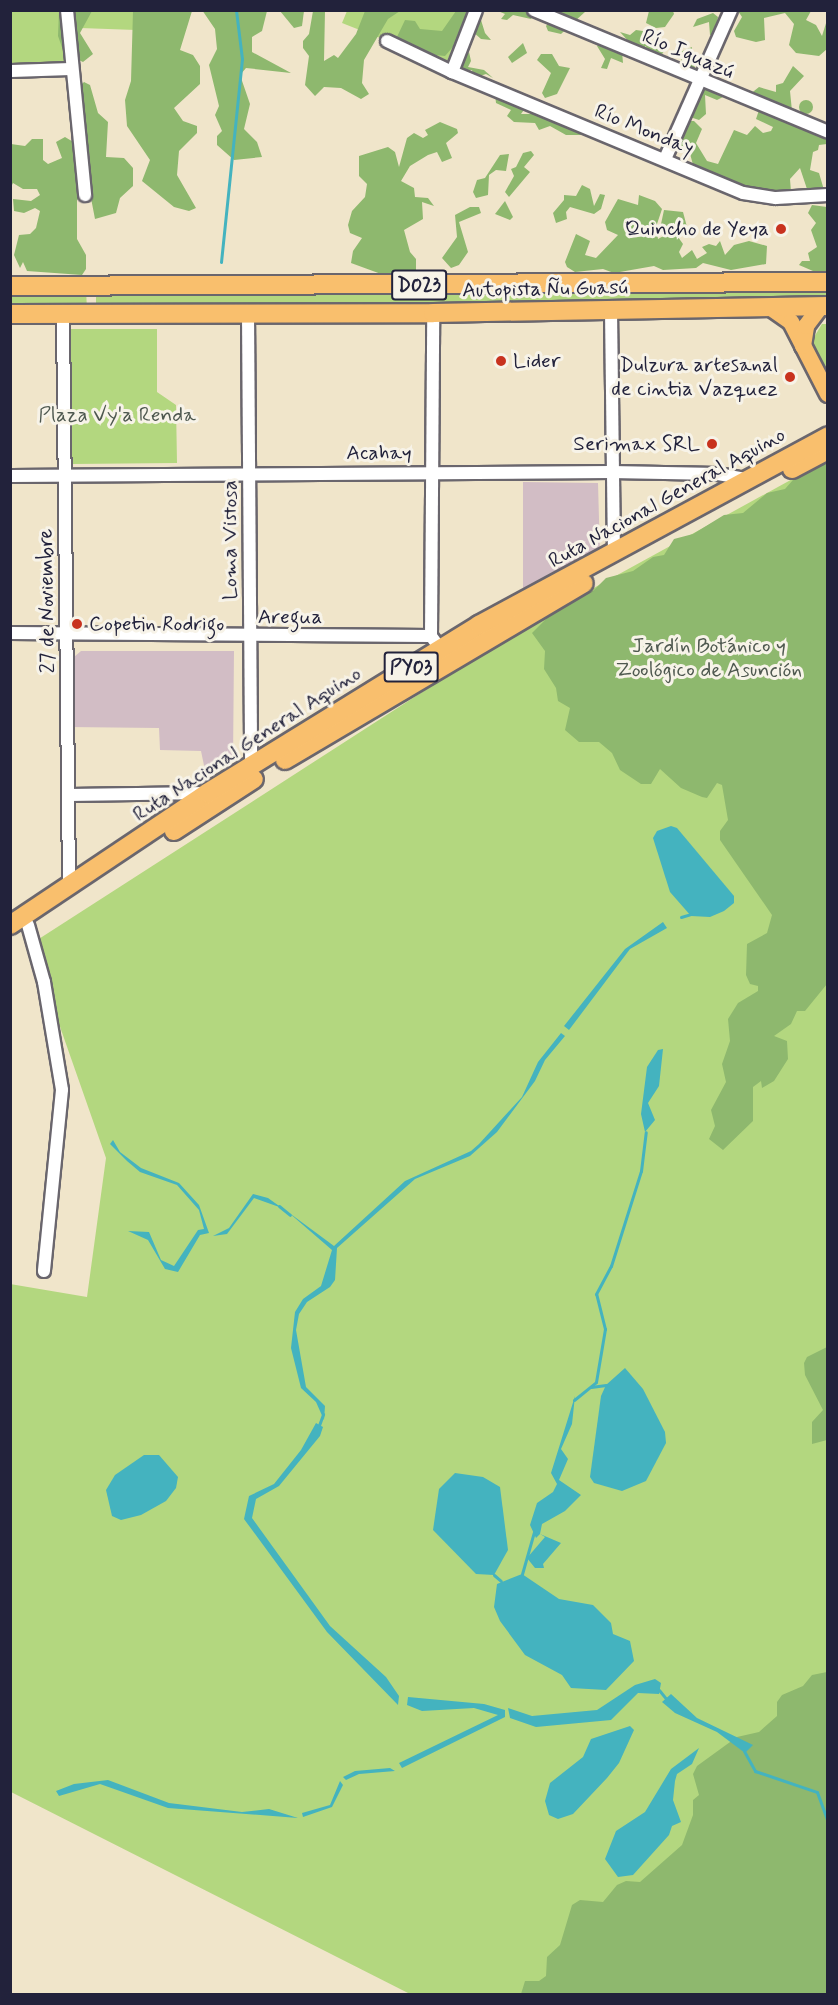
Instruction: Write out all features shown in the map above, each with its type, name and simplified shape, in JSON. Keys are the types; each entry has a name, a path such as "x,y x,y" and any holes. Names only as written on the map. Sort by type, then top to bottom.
{"highway":[{"path":"10,274 76,287"},
{"path":"744,282 828,274"},
{"name":"Autopista Ñu Guasú","path":"10,286 828,282"},
{"name":"Autopista Ñu Guasú","path":"10,314 433,313 771,308 822,311"},
{"name":"Ruta Nacional General Aquino","path":"10,936 20,925 69,887 207,793 440,648 828,436"},
{"name":"Ruta Nacional General Aquino","path":"20,925 256,778 440,648 828,450"}],"main road":[{"path":"771,308 791,322 828,394"},
{"path":"803,346 822,311"}],"street":[{"path":"67,10 85,195"},
{"path":"452,72 476,10"},
{"name":"Río Iguazú","path":"534,10 828,132"},
{"path":"665,159 731,10"},
{"name":"Río Monday","path":"387,41 452,72 743,193 776,198 828,195"},
{"path":"10,71 72,69"},
{"path":"611,310 611,472 614,553"},
{"path":"433,313 431,472 440,648"},
{"name":"27 de Noviembre","path":"63,314 69,887"},
{"name":"Loma Vistosa","path":"248,314 251,766"},
{"name":"Acahay","path":"10,476 249,472 611,472 718,474 747,479"},
{"name":"Aregua","path":"10,633 249,637 440,648"},
{"path":"69,795 207,793"},
{"path":"20,925 44,982 62,1090 44,1271"}],"shaded area":[{"path":"523,482 598,483 600,555 523,597"},
{"path":"81,651 234,651 233,761 206,775 201,751 160,750 159,728 68,727 74,657"}],"green space":[{"path":"202,10 267,11 262,31 252,37 252,52 291,73 246,68 240,75 250,104 244,129 257,142 262,157 234,160 217,145 217,136 222,131 215,115 219,106 209,65 217,49 215,29"},
{"path":"537,10 531,19 513,15 507,20 501,19 505,14 498,11"},
{"path":"10,11 63,11 71,68 11,69"},
{"path":"59,11 92,11 80,33 93,54 83,62 64,53 58,36"},
{"path":"81,11 137,11 136,30 80,28"},
{"path":"133,11 192,11 180,50 193,55 200,66 200,84 174,108 183,121 197,126 197,133 179,151 177,175 196,208 189,211 174,207 142,181 150,160 127,126 125,100 131,81"},
{"path":"280,11 304,11 302,26 294,28"},
{"path":"313,11 325,11 324,61 334,55 338,58 356,34 365,11 400,11 388,19 364,60 362,83 369,94 361,99 341,88 324,87 315,96 305,85 309,56 303,48 303,41 309,34"},
{"path":"347,11 468,11 446,64 342,23"},
{"path":"456,11 471,11 459,40 445,56 415,53 396,39 405,20 415,21 420,29 442,31"},
{"path":"557,11 586,11 561,34 548,31 546,26"},
{"path":"649,11 673,11 674,14 665,27 656,28 646,23"},
{"path":"738,11 811,11 806,20 816,25 822,36 827,20 827,49 819,56 796,53 789,45 794,24 785,13 764,18 765,40 756,42 736,37 734,31 742,17"},
{"path":"713,13 718,17 715,35 710,35 709,22 693,27 697,19"},
{"path":"481,20 485,33 491,40 481,39 472,31"},
{"path":"636,30 643,31 649,40 665,49 660,58 647,56 646,46 641,50 631,44 620,32 630,35"},
{"path":"600,42 622,51 623,63 611,58 607,69 601,68 605,59 597,46"},
{"path":"523,43 527,53 512,63 508,57"},
{"path":"692,47 691,61 698,72 682,65 680,52"},
{"path":"469,52 471,61 468,67 484,70 493,78 486,74 474,78 472,70 462,72 459,67"},
{"path":"541,54 552,54 559,66 570,68 557,94 545,98 542,93 551,73 537,60"},
{"path":"793,66 804,76 790,91 792,111 749,95 759,87 776,92 776,85 783,83"},
{"path":"84,82 90,85 98,113 108,122 106,157 124,158 133,168 133,186 120,198 116,213 95,219 90,193 82,179 76,186 81,197 77,200 77,239 86,255 86,269 82,275 27,271 23,262 20,268 14,255 19,235 30,234 36,228 40,211 35,208 24,213 14,211 13,199 31,201 40,195 37,189 23,189 13,183 11,187 11,144 25,146 32,139 43,139 43,160 48,164 62,158 56,142 65,137 75,143 76,168 83,174 90,160 86,132 78,120 75,91"},
{"path":"701,86 723,97 717,100 705,95 706,114 699,120 690,117 694,105 684,101"},
{"path":"495,94 526,107 521,114 531,114 532,110 585,135 566,135 550,126 539,130 535,123 514,122 507,116 511,110 496,103"},
{"path":"806,100 811,102 813,107 811,112 806,114 801,112 799,107 801,102"},
{"path":"764,109 827,127 827,144 819,145 818,150 813,152 810,170 819,173 824,190 808,192 800,168 790,179 791,192 741,188 724,178 695,172 689,150 673,152 686,121 694,121 702,129 696,143 707,161 718,164 734,130 747,135 755,126 763,133 771,131 773,127 756,119 759,110"},
{"path":"440,122 457,129 458,133 446,143 452,158 442,162 437,152 428,155 410,166 401,181 414,188 415,197 428,198 434,206 422,202 423,219 404,230 410,252 416,259 416,271 405,277 392,278 351,263 353,251 362,238 350,233 348,225 352,211 365,197 367,184 359,176 359,156 388,147 395,152 399,167 407,138 414,133 423,138 428,135 425,130"},
{"path":"531,151 534,155 524,167 530,172 509,197 505,192 514,176 511,169 516,167 523,153"},
{"path":"509,154 506,171 496,170 489,175 488,195 476,198 473,192 477,180 485,178 500,155"},
{"path":"582,185 590,189 594,206 600,194 605,195 601,209 594,214 570,207 566,212 567,219 556,223 553,213 564,200 564,195 576,196"},
{"path":"639,195 655,201 662,209 656,227 658,239 667,234 661,224 664,210 683,212 687,227 678,237 683,244 679,252 682,258 692,250 697,259 707,253 702,247 709,244 716,246 720,241 725,255 734,245 749,241 767,246 766,264 731,270 703,263 696,268 663,270 654,266 614,273 603,269 575,272 567,267 565,262 576,234 590,241 585,255 596,258 618,235 607,230 605,222 618,199 638,205"},
{"path":"505,201 513,217 510,220 495,214"},
{"path":"812,205 827,207 827,277 799,265 802,261 810,261 808,253 817,247 811,230 816,223 808,213"},
{"path":"470,207 479,207 481,213 459,222 468,252 459,265 451,268 442,258 457,237 455,215"},
{"path":"827,288 828,300 96,308 96,291"},
{"path":"11,290 86,291 87,308 11,307"},
{"path":"822,324 827,324 827,374 811,342"},
{"name":"Plaza Vy'a Renda","path":"70,329 157,329 157,392 176,405 177,463 72,464"},
{"path":"827,460 827,1994 410,1994 11,1792 10,1284 87,1297 106,1158 31,944 528,624"},
{"name":"Jardín Botánico y Zoológico de Asunción","path":"827,464 827,984 805,1011 797,1011 791,1024 774,1036 787,1041 788,1059 774,1081 762,1088 761,1081 753,1087 753,1121 723,1150 709,1139 715,1126 711,1110 726,1082 722,1064 730,1041 728,1019 738,1003 758,991 758,986 750,984 746,975 747,944 767,933 772,915 720,840 720,831 728,820 722,785 717,783 707,798 702,797 681,788 660,769 651,784 641,784 620,770 612,753 599,742 579,742 565,730 570,708 558,701 556,688 544,669 545,651 532,633 557,608 570,604 579,594 593,591 606,578 633,571 653,557 664,555 674,539 693,534 724,515 743,513 767,493 785,489 800,472"},
{"path":"827,1347 827,1440 812,1444 812,1422 823,1410 805,1375 804,1363 807,1357"},
{"path":"827,1672 827,1994 521,1994 525,1981 539,1981 546,1976 547,1957 560,1945 572,1905 580,1900 603,1902 617,1885 626,1881 640,1882 682,1845 693,1815 693,1800 699,1795 693,1774 697,1766 737,1737 759,1732 777,1716 777,1702 782,1695 803,1686 812,1675"}],"water":[{"path":"671,826 677,828 734,896 734,903 724,911 710,917 691,916 670,892 653,838 657,831"},
{"path":"663,922 667,928 630,949 569,1030 564,1026 625,949"},
{"path":"561,1033 565,1036 545,1060 535,1081 497,1132 470,1156 415,1179 337,1248 335,1280 330,1287 307,1302 299,1314 296,1330 306,1387 325,1406 324,1420 316,1402 301,1388 291,1348 295,1312 303,1299 321,1286 332,1250 288,1212 334,1246 405,1181 471,1151 479,1144 522,1097 538,1062"},
{"path":"663,1049 659,1086 648,1103 655,1120 645,1132 641,1114 647,1067 658,1050"},
{"path":"113,1140 120,1152 141,1168 179,1183 199,1205 209,1233 200,1235 178,1272 165,1269 148,1240 128,1231 149,1232 161,1260 174,1266 198,1230 204,1229 199,1210 177,1185 140,1172 110,1144"},
{"path":"253,1194 268,1198 282,1208 254,1198 227,1234 213,1236 229,1228"},
{"path":"625,1368 643,1389 665,1432 666,1443 646,1481 622,1491 594,1483 590,1477 601,1396 606,1385"},
{"path":"575,1396 572,1424 561,1449 568,1459 559,1480 581,1495 565,1511 542,1524 540,1534 536,1538 530,1525 537,1503 553,1492 557,1484 551,1473"},
{"path":"316,1423 323,1427 320,1436 279,1486 256,1499 252,1518 330,1626 386,1677 399,1696 398,1705 327,1632 244,1519 249,1496 274,1484 301,1450"},
{"path":"144,1455 159,1455 178,1477 176,1488 166,1501 141,1515 121,1520 112,1516 106,1490 115,1475"},
{"path":"455,1473 483,1477 500,1487 508,1550 494,1575 476,1574 433,1530 439,1489"},
{"path":"540,1534 561,1543 543,1564 544,1568 535,1568 527,1558 545,1537"},
{"path":"522,1574 559,1599 593,1605 611,1623 613,1634 630,1641 634,1661 606,1690 571,1688 562,1675 525,1655 500,1621 494,1607 497,1584"},
{"path":"655,1679 661,1683 659,1694 638,1693 611,1720 536,1727 510,1718 508,1708 532,1716 597,1710 635,1685"},
{"path":"671,1694 697,1718 753,1745 745,1753 717,1732 675,1713 662,1702"},
{"path":"408,1697 484,1704 505,1710 505,1717 402,1768 399,1763 498,1715 474,1708 422,1711 407,1705"},
{"path":"630,1726 634,1730 619,1763 607,1778 573,1814 558,1819 549,1815 545,1801 550,1783 583,1757 591,1739"},
{"path":"699,1748 692,1764 677,1774 675,1781 673,1800 681,1822 672,1826 669,1835 633,1875 618,1877 605,1859 616,1831 645,1812 671,1769"},
{"path":"390,1768 395,1771 359,1774 346,1780 343,1777 355,1771"},
{"path":"108,1780 169,1803 242,1812 269,1809 298,1818 168,1808 100,1784 59,1796 56,1791 74,1784"},
{"path":"340,1781 343,1785 332,1807 303,1817 302,1813 330,1805"}],"waterway":[{"path":"221,262 242,59 236,10"},
{"path":"681,917 691,914"},
{"path":"574,1400 596,1382 605,1329 596,1294 611,1266 641,1171 646,1132"},
{"path":"279,1206 290,1215"},
{"path":"591,1387 606,1385"},
{"path":"318,1428 323,1414"},
{"path":"522,1574 534,1532"},
{"path":"494,1575 501,1581"},
{"path":"659,1690 668,1701"},
{"path":"744,1751 755,1771 817,1792 828,1822"}],"place":[{"name":"Quincho de Yeya","path":"781,229"},
{"name":"Lider","path":"501,361"},
{"name":"Dulzura artesanal de cintia Vazquez","path":"790,377"},
{"name":"Serimax SRL","path":"712,444"},
{"name":"Copetin Rodrigo","path":"77,624"}]}
